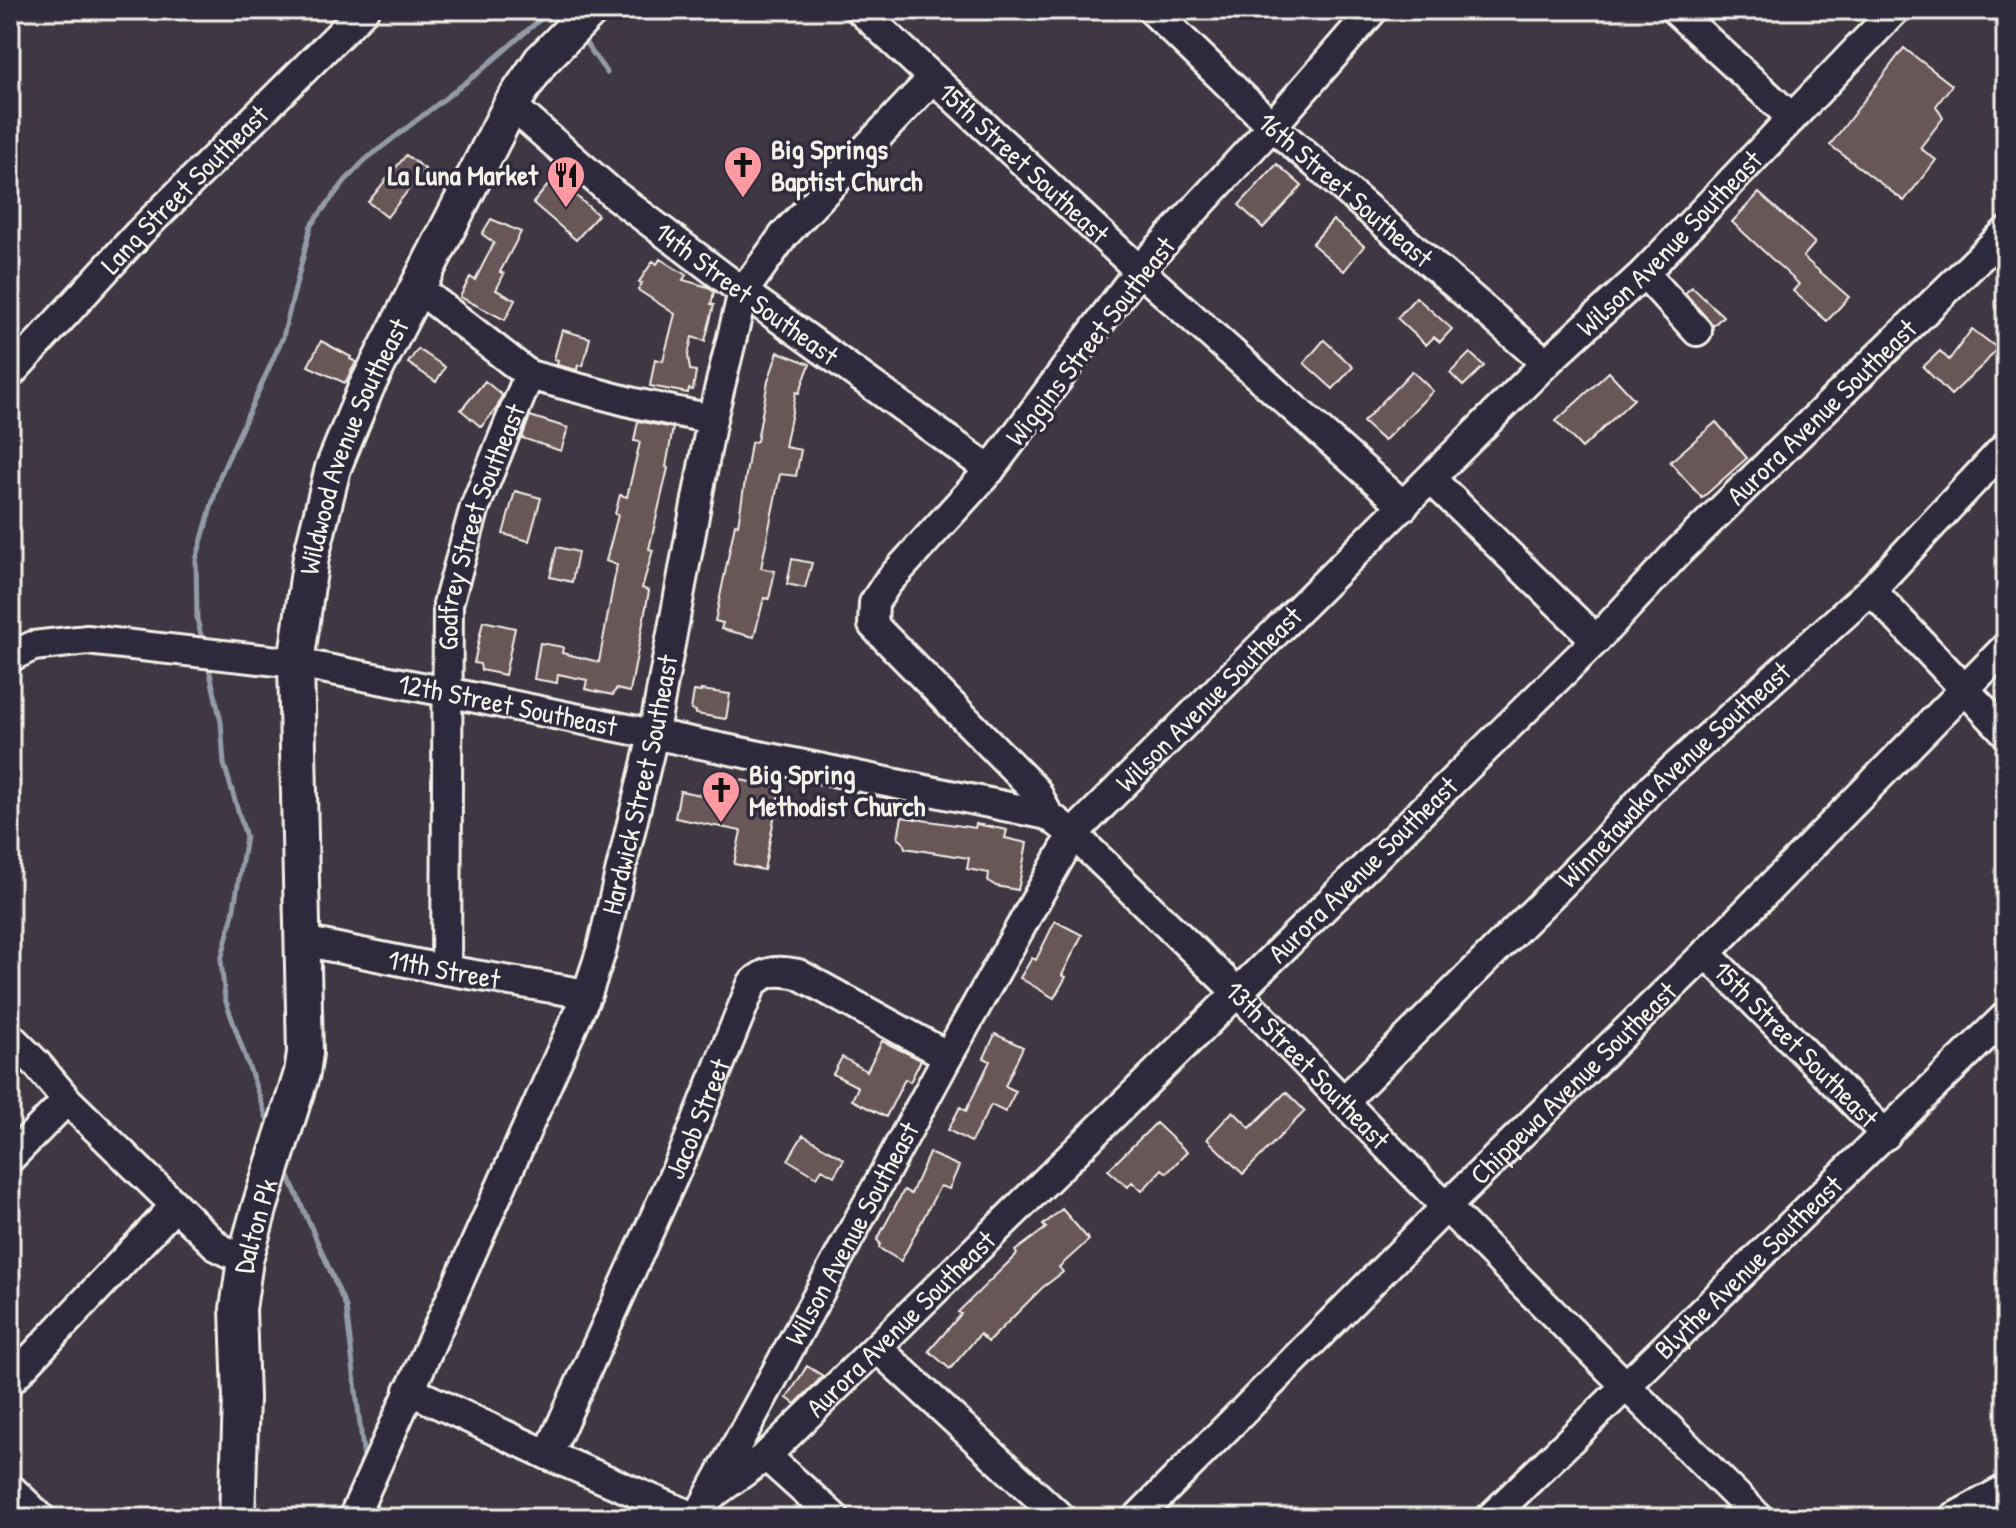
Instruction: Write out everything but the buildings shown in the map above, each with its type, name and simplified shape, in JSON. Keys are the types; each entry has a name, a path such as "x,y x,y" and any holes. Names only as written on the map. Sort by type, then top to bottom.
{"main road":[{"name":"Wildwood Avenue Southeast","path":"303,941 296,663 311,557 333,468 366,388 511,105 541,61 585,12"},
{"name":"Dalton Pk","path":"237,1518 241,1398 238,1309 245,1260 302,1073 306,1030 303,941"}],"street":[{"name":"Lang Street Southeast","path":"10,374 139,233 364,10"},
{"name":"16th Street Southeast","path":"1152,10 1272,126 1546,363"},
{"name":"Wiggins Street Southeast","path":"874,603 887,583 990,470 1139,270 1272,126 1373,10"},
{"path":"1675,10 1792,118"},
{"name":"Wilson Avenue Southeast","path":"700,1511 1073,834 1546,363 1644,273 1895,10"},
{"name":"15th Street Southeast","path":"878,16 933,78 1139,270 1404,506"},
{"name":"Hardwick Street Southeast","path":"353,1518 587,994 601,952 653,736 712,419 743,292 784,235 933,78"},
{"name":"14th Street Southeast","path":"511,105 612,193 743,292 990,470"},
{"name":"Aurora Avenue Southeast","path":"700,1511 766,1456 1239,994 1596,640 1678,552 2006,232"},
{"path":"1644,273 1697,331"},
{"path":"419,289 529,375 634,403 712,419"},
{"name":"Godfrey Street Southeast","path":"446,970 448,604 475,507 529,375"},
{"name":"Winnetawaka Avenue Southeast","path":"1343,1102 1598,848 1650,790 1871,590 2006,446"},
{"path":"1431,479 1596,640"},
{"path":"1871,590 2006,733"},
{"name":"13th Street Southeast","path":"874,603 873,625 1036,791 1048,815 1073,834 1239,994 1446,1207 1759,1518"},
{"name":"12th Street Southeast","path":"10,657 33,646 87,640 296,663 1048,815"},
{"name":"Chippewa Avenue Southeast","path":"1137,1518 1446,1207 1706,953 2006,647"},
{"name":"11th Street","path":"303,941 587,994"},
{"name":"15th Street Southeast","path":"1706,953 1886,1135"},
{"name":"Jacob Street","path":"548,1455 683,1155 752,984 762,974 798,974 948,1056"},
{"name":"Blythe Avenue Southeast","path":"1490,1518 2006,1016"},
{"path":"10,1037 67,1100 218,1247 245,1260"},
{"path":"10,1158 67,1100"},
{"path":"10,1381 175,1206"},
{"path":"877,1348 1061,1518"},
{"path":"409,1390 548,1455 700,1511"},
{"path":"766,1456 835,1518"},
{"path":"10,1488 41,1518"},
{"path":"1953,1518 2006,1489"}],"waterway":[{"path":"203,643 197,619 196,560 220,476 283,337 311,225 365,160 478,73 551,10"},
{"path":"582,38 607,73"},
{"path":"208,664 221,722 224,764 246,837 233,914 221,960 225,999 270,1127"},
{"path":"286,1170 346,1307 365,1467"},
{"path":"374,1499 380,1518"}],"place":[{"name":"Big Springs Baptist Church","path":"743,199"},
{"name":"La Luna Market","path":"566,209"},
{"name":"Big Spring Methodist Church","path":"721,824"}]}
